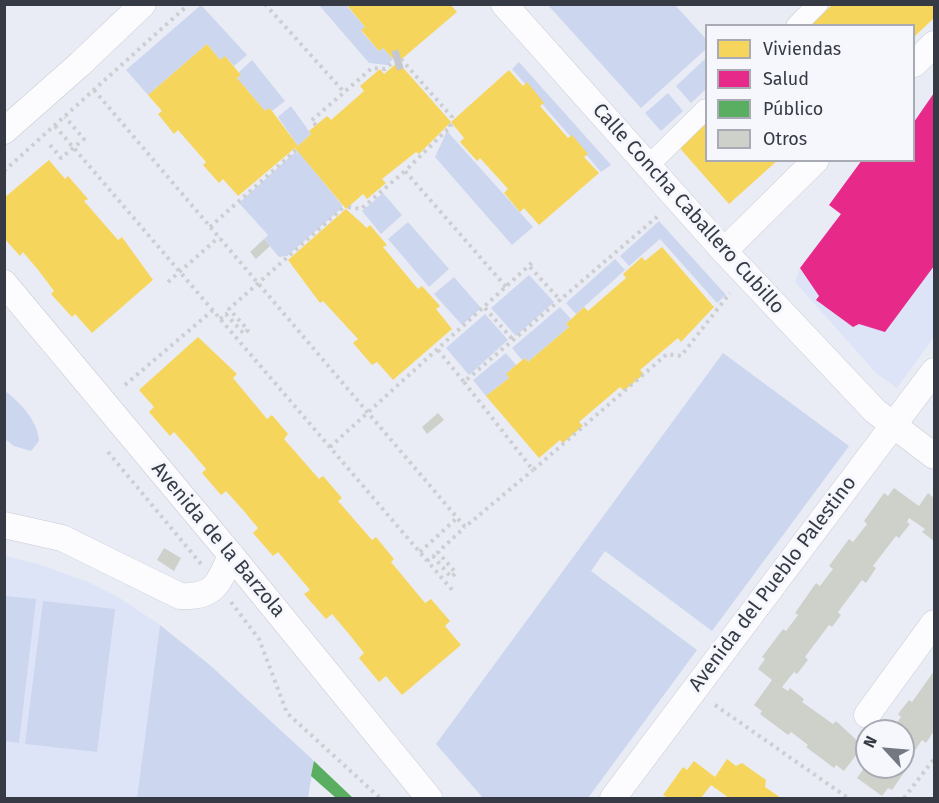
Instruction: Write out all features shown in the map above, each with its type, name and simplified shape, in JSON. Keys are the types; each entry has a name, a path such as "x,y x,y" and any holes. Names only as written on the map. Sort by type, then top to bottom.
{"street":[{"path":"4,130 80,64 143,4"},
{"name":"Calle Concha Caballero Cubillo","path":"504,4 724,252 884,418 934,456"},
{"path":"798,24 818,4"},
{"path":"915,63 934,44"},
{"path":"647,167 705,110"},
{"path":"724,252 814,162"},
{"name":"Avenida de la Barzola","path":"4,283 231,555 429,798"},
{"name":"Avenida del Pueblo Palestino","path":"613,798 884,418 934,371"},
{"path":"4,525 63,538 180,596 198,597 219,585 231,555"},
{"path":"867,715 934,623"}],"path":[{"path":"4,171 189,4"},
{"path":"265,4 344,92"},
{"path":"220,318 226,314 244,334 248,330 229,309 346,207 361,208 405,171 451,126 452,117 402,59"},
{"path":"316,125 311,121 372,68 385,69 394,61"},
{"path":"94,90 465,527"},
{"path":"50,145 61,158 84,139 65,117"},
{"path":"55,126 453,591"},
{"path":"210,226 296,150"},
{"path":"405,171 507,288"},
{"path":"464,382 660,214 668,223"},
{"path":"168,282 219,237"},
{"path":"330,447 534,261"},
{"path":"530,267 561,301"},
{"path":"428,561 433,556 451,577 456,573 438,552 667,354 681,356 731,292 723,283"},
{"path":"485,308 514,340"},
{"path":"125,385 213,310"},
{"path":"438,350 533,470"},
{"path":"104,447 219,585 259,639 287,713 380,798"},
{"path":"420,552 457,518"},
{"path":"710,701 848,798"},
{"path":"904,798 934,759"}],"shaded area":[{"path":"201,5 247,55 234,66 225,56 220,60 207,44 148,95 126,70"},
{"path":"319,5 346,5 365,27 361,31 379,51 383,48 393,59 387,65 369,63"},
{"path":"548,5 675,5 705,38 705,50 641,108"},
{"path":"705,59 705,90 691,103 676,86"},
{"path":"252,60 285,101 272,111 269,108 265,111 237,78 241,75 239,72"},
{"path":"519,62 611,165 601,172 512,69"},
{"path":"668,93 683,111 661,131 645,113"},
{"path":"934,93 934,337 897,388 876,373 795,282 800,268 840,214 829,205 861,162 915,162 915,120"},
{"path":"291,106 311,134 298,146 278,117"},
{"path":"447,131 533,227 512,245 435,157"},
{"path":"299,152 342,205 342,208 287,256 279,257 264,239 268,235 239,203 294,153"},
{"path":"383,193 402,215 381,234 362,211"},
{"path":"659,221 726,295 717,303 660,239 629,266 620,256"},
{"path":"408,222 449,269 429,287 388,239"},
{"path":"615,259 625,270 576,314 566,303"},
{"path":"529,275 554,302 516,336 491,308"},
{"path":"454,277 481,308 462,325 434,294"},
{"path":"560,307 571,319 566,324 569,327 528,362 525,358 522,360 512,348"},
{"path":"485,314 508,340 469,375 446,348"},
{"path":"506,353 516,365 506,374 509,378 486,396 473,380"},
{"path":"723,353 849,446 712,631 605,551 591,571 697,650 588,798 483,798 436,744"},
{"path":"5,391 22,406 32,419 39,441 31,451 14,446 5,439"},
{"path":"5,556 38,564 88,582 121,599 160,625 138,798 5,798"},
{"path":"5,596 36,599 19,743 5,741"},
{"path":"43,601 115,609 97,752 25,744"},
{"path":"160,625 211,666 314,761 308,798 137,798"}],"building: Viviendas":[{"path":"346,4 450,4 457,12 397,63 383,48 379,51 361,30 365,27"},
{"path":"833,4 934,4 934,18 915,36 915,24 812,24"},
{"path":"207,44 220,60 225,56 241,75 237,78 265,111 269,108 272,111 298,146 311,134 309,131 327,116 331,120 364,91 360,86 380,69 384,74 398,62 451,122 419,154 416,152 382,179 386,183 367,199 363,194 346,209 295,148 238,196 223,179 219,183 203,165 206,162 178,130 174,134 158,114 162,111 148,95"},
{"path":"509,70 523,86 527,82 544,103 540,106 568,138 572,135 588,154 584,157 599,173 539,225 524,208 520,212 504,193 508,189 480,158 477,161 460,142 464,138 451,122"},
{"path":"705,120 705,162 776,162 729,204 677,145"},
{"path":"49,160 65,179 68,176 88,199 84,201 118,240 122,237 153,280 92,333 75,314 72,317 51,294 54,291 23,252 20,256 4,238 4,198"},
{"path":"346,209 367,228 370,225 387,245 383,247 418,289 422,286 440,306 436,309 452,329 393,380 377,362 372,365 353,343 358,339 323,301 320,303 288,260"},
{"path":"662,247 714,307 681,342 678,338 640,370 644,374 624,391 620,387 579,422 583,426 563,443 560,440 539,458 486,396 509,378 506,374 516,365 525,358 528,362 569,327 566,324 584,307 588,311 626,278 623,274 642,257 645,261"},
{"path":"198,337 237,374 233,378 267,419 272,415 288,434 284,439 319,479 323,476 342,498 338,501 372,540 376,537 394,559 391,562 425,603 431,599 450,621 445,626 461,645 402,695 386,676 379,682 359,658 364,653 332,614 326,619 304,594 310,590 278,552 273,556 253,533 258,528 243,510 226,491 221,495 202,473 206,469 190,450 174,432 170,436 149,412 154,407 139,390"},
{"path":"727,759 736,766 742,763 766,780 765,787 781,798 729,798 711,785 701,798 668,798 663,795 683,767 687,770 694,761 715,777"}],"building: Salud":[{"path":"934,93 934,266 885,332 859,324 853,327 816,300 819,296 800,268 841,214 829,205 861,162 915,162 915,121"}],"building: Público":[{"path":"314,761 353,798 336,798 311,776"}],"building: Otros":[{"path":"264,239 270,246 256,259 250,252"},
{"path":"438,413 444,420 427,434 422,427"},
{"path":"894,488 919,506 928,493 934,498 934,541 922,532 925,529 909,518 907,522 910,524 899,538 896,536 873,566 876,568 866,583 862,580 838,612 841,615 832,627 829,625 805,657 808,660 782,687 788,691 790,688 804,699 802,702 833,724 836,721 855,739 855,757 844,771 836,765 834,768 806,747 808,745 791,732 788,735 760,714 762,711 754,705 772,680 758,669 765,659 762,657 783,629 786,631 798,615 795,613 816,583 820,586 833,569 829,566 849,539 853,542 867,524 864,521 884,493 888,496"},
{"path":"164,548 181,558 174,571 157,560"},
{"path":"934,671 934,731 926,743 922,740 915,750 915,719 900,719 901,717 898,714 909,700 912,702"},
{"path":"858,779 900,779 892,790 888,788 882,796"}],"tunnel":[{"path":"394,61 401,59"}]}
